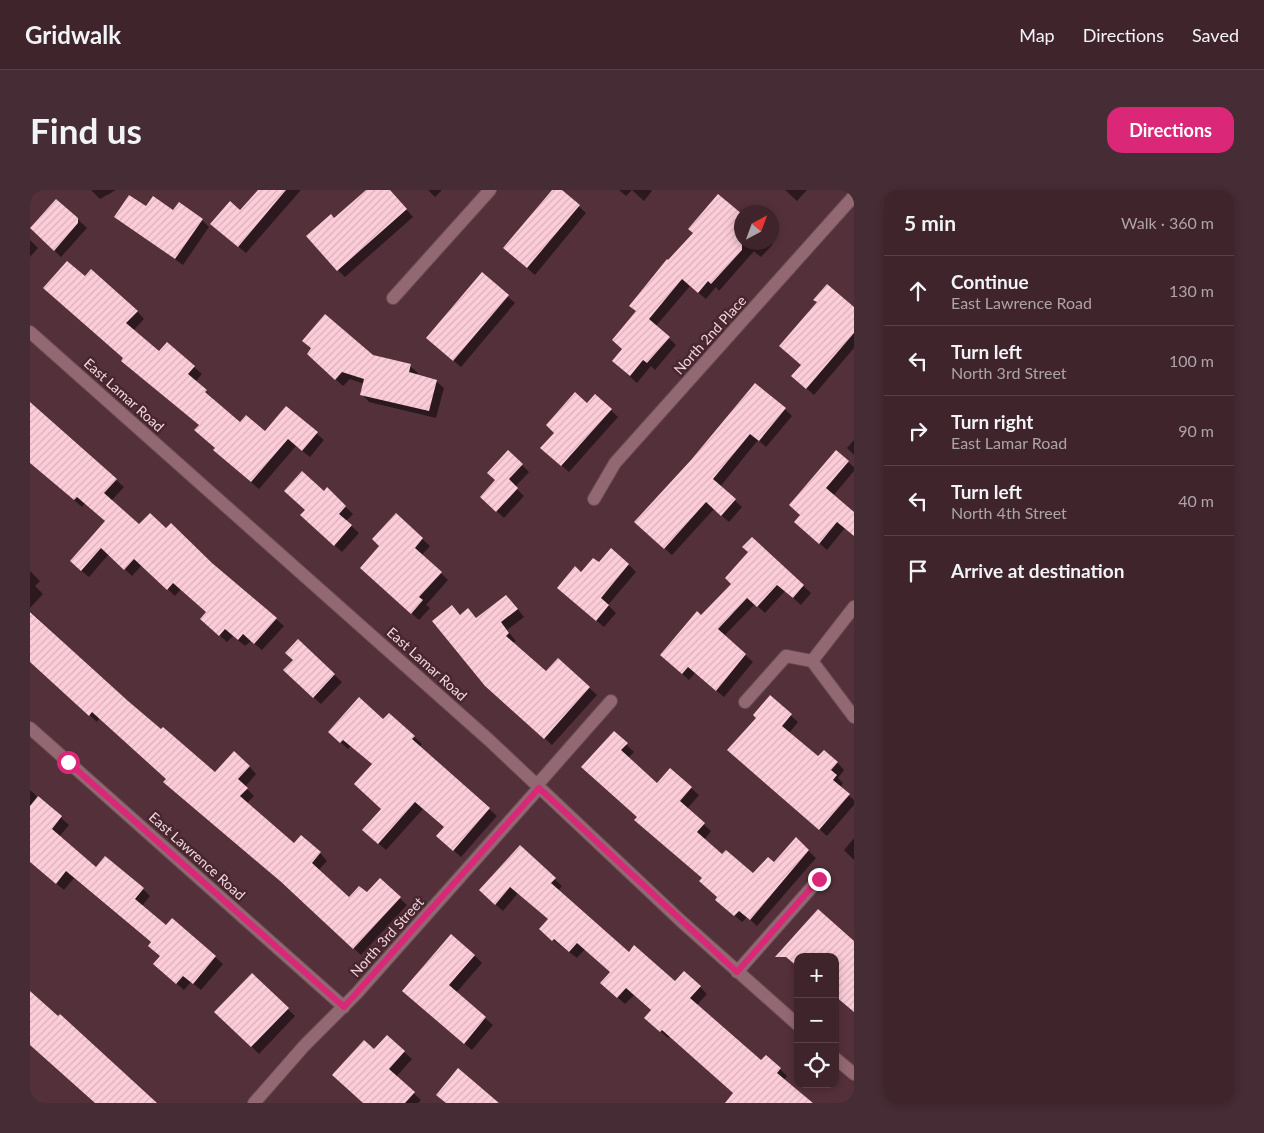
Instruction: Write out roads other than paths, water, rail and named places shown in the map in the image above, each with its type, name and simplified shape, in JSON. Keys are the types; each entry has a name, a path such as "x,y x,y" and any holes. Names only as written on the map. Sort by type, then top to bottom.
{"street":[{"path":"393,298 490,190"},
{"name":"North 2nd Place","path":"594,499 615,463 854,196"},
{"name":"East Lamar Road","path":"30,332 489,740 737,972 794,1022"},
{"path":"812,661 854,606"},
{"path":"745,702 786,656 812,661 854,717"},
{"name":"North 3rd Street","path":"254,1103 304,1046 344,1007 538,787 611,701"},
{"name":"East Lawrence Road","path":"30,728 344,1007"},
{"path":"737,972 819,879"},
{"path":"839,1061 854,1074"}]}
